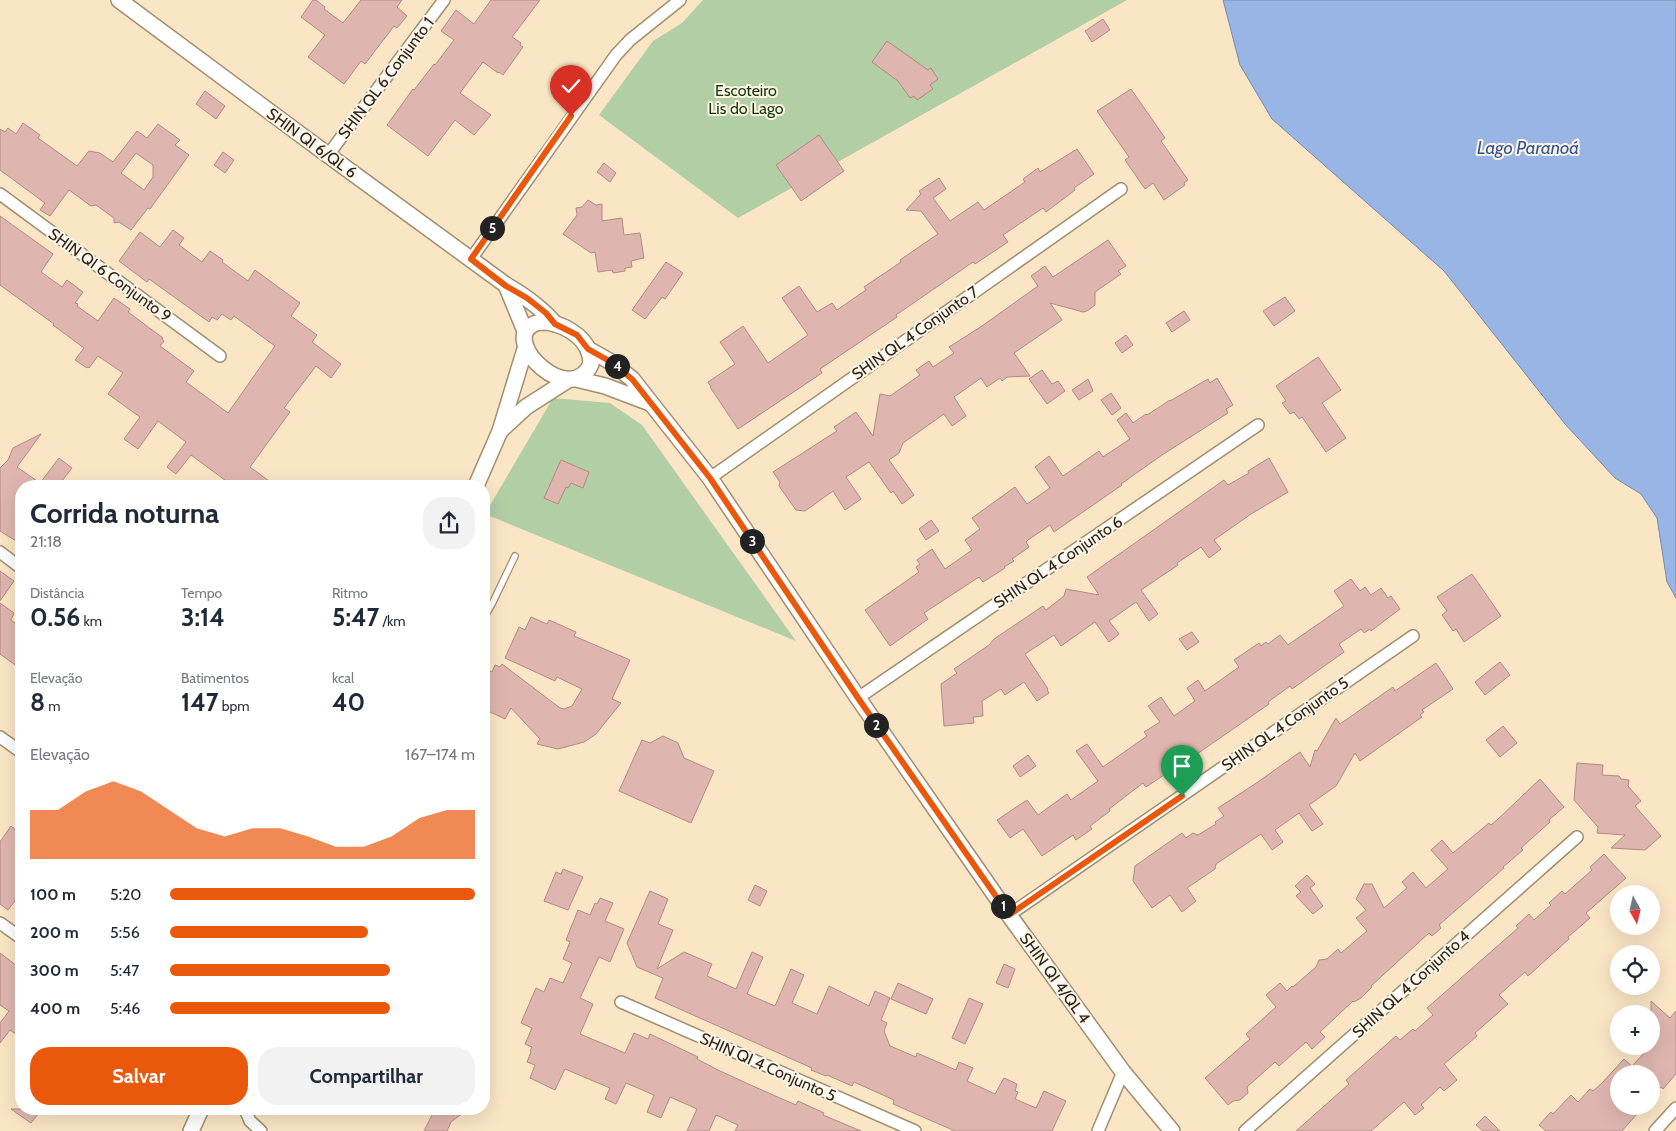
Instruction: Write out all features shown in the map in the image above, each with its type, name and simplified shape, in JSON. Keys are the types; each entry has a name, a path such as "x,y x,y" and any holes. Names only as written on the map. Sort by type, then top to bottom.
{"street":[{"name":"SHIN QI 6/QL 6","path":"119,0 506,286 538,306 555,324"},
{"name":"SHIN QL 6 Conjunto 1","path":"328,155 444,0"},
{"path":"471,259 616,55 630,40 680,0"},
{"name":"SHIN QL 4 Conjunto 7","path":"710,478 1120,189"},
{"name":"SHIN QI 6 Conjunto 9","path":"0,194 220,356"},
{"name":"SHIN QI 6/QL 6","path":"506,286 525,331"},
{"path":"479,480 500,431 525,349 525,331 536,323 547,322 577,335 588,349 591,364 584,374 526,407 500,431"},
{"path":"525,349 530,356 552,375 572,380"},
{"name":"SHIN QI 4/QL 4","path":"588,349 623,370 632,379 710,478 858,698 1009,915 1123,1072 1172,1131"},
{"name":"SHIN QI 4/QL 4","path":"572,380 612,388 651,404"},
{"name":"SHIN QL 4 Conjunto 6","path":"858,698 1258,425"},
{"path":"0,552 15,563"},
{"name":"SHIN QL 4 Conjunto 5","path":"1009,915 1414,636"},
{"path":"0,737 15,748"},
{"name":"SHIN QL 4 Conjunto 4","path":"1245,1131 1577,837"},
{"path":"0,922 15,933"},
{"name":"SHIN QI 4 Conjunto 5","path":"620,1002 915,1131"},
{"path":"1098,1131 1123,1072"},
{"path":"1655,1131 1676,1108"},
{"path":"191,1131 198,1115"},
{"path":"248,1115 250,1121 261,1131"}],"lane":[{"path":"490,608 515,556"}],"green space":[{"name":"Escoteiro Lis do Lago","path":"703,0 1127,0 738,218 599,115 653,41 682,23"},
{"path":"553,398 610,403 642,425 796,641 490,516 490,505"}],"water":[{"name":"Lago Paranoá","path":"1223,0 1676,0 1676,598 1667,582 1657,518 1641,494 1615,478 1565,424 1444,271 1272,119 1240,65"}],"building":[{"path":"313,0 316,0 325,7 324,9 343,23 361,0 402,0 397,7 407,16 397,28 394,26 365,64 361,61 344,84 308,57 325,35 301,17"},
{"path":"491,0 540,0 512,37 521,43 520,45 523,47 503,75 483,62 460,93 491,115 474,135 455,120 428,156 387,125 413,89 454,40 441,31 456,10 474,24"},
{"path":"1103,19 1110,30 1092,42 1085,31"},
{"path":"887,41 928,70 931,68 938,79 930,85 933,89 917,100 914,96 910,98 898,81 872,62"},
{"path":"1131,89 1165,138 1161,141 1188,180 1184,183 1185,185 1164,200 1153,183 1145,189 1125,160 1129,157 1097,111"},
{"path":"205,91 225,106 216,119 196,104"},
{"path":"23,123 40,135 38,138 77,166 89,151 100,153 113,162 137,131 147,138 158,124 180,140 175,145 189,155 150,209 148,208 131,230 119,222 114,223 114,218 96,205 91,206 69,190 50,216 40,210 45,203 0,170 0,129 5,132 8,128 16,134","holes":["136,153 153,165 153,177 144,190 121,173"]},
{"path":"819,135 844,171 801,201 776,165"},
{"path":"1077,149 1094,174 1074,188 1075,190 1046,212 1043,208 1003,235 1008,242 975,264 973,262 896,315 897,317 820,369 822,373 738,429 708,382 735,364 720,342 743,326 768,363 808,335 782,298 799,286 817,312 832,303 837,310 866,290 864,287 938,234 921,211 906,210 921,194 919,191 939,178 946,189 933,198 950,221 978,202 984,210 1025,182 1023,179 1038,168 1040,172"},
{"path":"223,152 234,160 225,173 214,165"},
{"path":"604,163 616,173 610,182 597,172"},
{"path":"588,200 596,205 602,204 602,221 622,218 624,235 640,233 644,258 631,261 632,267 625,268 625,271 613,273 612,270 598,272 595,252 591,253 563,234 577,215 576,208 582,207"},
{"path":"0,216 53,254 41,272 62,287 67,280 83,292 75,303 78,304 77,306 98,321 114,298 130,309 128,312 163,338 164,341 160,346 194,371 186,382 228,413 275,346 234,316 231,320 222,314 217,320 212,317 209,322 149,279 147,282 119,261 140,232 160,247 173,230 184,238 179,245 202,262 210,251 248,281 255,270 300,303 291,316 317,335 312,342 341,364 331,378 316,366 284,408 290,412 250,467 268,480 225,480 191,455 176,474 167,467 186,442 158,421 138,449 124,439 140,417 108,394 123,373 98,356 89,368 75,360 84,348 0,285"},
{"path":"1108,240 1126,266 1118,271 1121,274 1095,292 1095,305 1087,311 1083,312 1050,303 1062,320 1014,353 1030,376 1007,377 1002,381 1000,378 987,387 981,378 954,397 966,416 952,426 944,414 903,443 899,453 889,460 914,495 902,504 893,491 891,493 869,462 846,477 861,499 845,510 833,491 805,511 796,510 779,486 780,482 773,472 837,431 834,427 856,412 873,436 880,394 890,396 920,375 916,370 929,361 933,367 954,353 949,347 1038,286 1031,276 1045,266 1053,277"},
{"path":"666,262 683,273 665,299 662,297 645,319 632,310"},
{"path":"1285,297 1295,311 1274,326 1263,311"},
{"path":"1184,311 1190,320 1172,332 1166,323"},
{"path":"1126,335 1133,345 1122,353 1115,343"},
{"path":"1318,357 1341,390 1322,403 1346,438 1326,452 1302,417 1299,419 1294,412 1290,414 1282,403 1286,401 1276,386"},
{"path":"1042,370 1052,384 1058,381 1065,391 1047,404 1029,379"},
{"path":"1217,378 1233,405 1226,409 1228,413 1162,455 1054,532 1050,525 1028,540 1026,542 1029,547 1012,559 1014,561 1005,568 983,582 979,577 924,613 928,619 890,646 865,610 919,572 916,567 920,564 917,560 932,549 945,569 972,550 965,540 980,529 972,518 1015,487 1027,504 1050,488 1035,467 1049,456 1063,476 1099,451 1103,457 1130,439 1117,420 1126,413 1133,423 1208,379 1210,383"},
{"path":"1088,379 1093,391 1079,400 1072,390"},
{"path":"1111,393 1121,408 1112,415 1101,400"},
{"path":"41,434 17,467 36,480 15,480 15,540 0,531 0,468 8,460 13,448"},
{"path":"59,458 72,468 63,480 42,480"},
{"path":"1269,458 1288,492 1251,514 1214,540 1221,549 1209,558 1201,547 1141,590 1158,614 1149,621 1136,602 1109,621 1119,634 1109,642 1095,622 1061,646 1054,635 1025,654 1049,693 1037,701 1024,682 1005,695 1001,689 982,701 983,716 973,717 974,723 944,726 941,684 957,673 954,669 1043,606 1046,610 1064,596 1066,589 1099,595 1087,577 1224,480 1228,485 1249,473 1248,471"},
{"path":"561,460 589,472 583,488 571,483 568,488 566,487 558,504 544,498"},
{"path":"931,520 939,531 926,540 919,529"},
{"path":"0,571 14,581 0,601"},
{"path":"1472,574 1501,616 1464,642 1456,629 1453,631 1442,615 1447,611 1437,597"},
{"path":"1351,579 1360,591 1365,587 1371,595 1381,588 1388,598 1391,596 1400,609 1371,631 1370,629 1364,633 1361,629 1339,644 1344,652 1292,689 1290,686 1268,702 1269,704 1171,772 1146,787 1143,783 1109,809 1110,811 1090,826 1092,829 1076,840 1073,835 1042,856 1023,829 1010,838 997,820 1027,800 1038,815 1067,794 1071,800 1098,781 1076,751 1087,744 1103,767 1147,736 1144,732 1160,722 1148,706 1161,697 1174,716 1195,701 1187,688 1198,680 1205,691 1239,667 1234,660 1259,643 1261,646 1266,642 1268,644 1280,635 1288,645 1344,606 1334,591"},
{"path":"0,603 14,613 11,620 15,623 15,665 0,654"},
{"path":"531,617 547,624 549,620 576,632 574,636 630,660 612,699 621,703 596,734 584,742 558,749 537,744 540,739 511,708 505,719 490,712 490,671 492,672 495,665 500,667 502,664 560,708 564,709 572,706 582,689 557,677 555,681 505,658 519,627 525,630"},
{"path":"1192,632 1199,642 1187,650 1179,639"},
{"path":"1500,662 1510,675 1485,695 1475,682"},
{"path":"1436,663 1453,689 1422,710 1424,712 1420,715 1422,717 1360,761 1355,753 1336,786 1309,805 1323,824 1312,831 1299,813 1275,830 1283,842 1272,850 1261,834 1216,864 1215,869 1187,888 1196,901 1182,912 1170,895 1152,908 1133,881 1135,866 1182,833 1186,838 1193,833 1198,835 1216,824 1215,822 1224,816 1218,808 1300,752 1310,767 1315,750 1317,751 1336,718 1340,724 1393,687 1395,691"},
{"path":"1503,726 1517,743 1500,757 1486,740"},
{"path":"663,736 678,743 684,758 714,771 691,823 619,791 642,740 650,743"},
{"path":"1028,755 1036,766 1020,777 1013,766"},
{"path":"1577,763 1603,765 1602,775 1619,776 1621,779 1629,780 1628,786 1641,801 1635,806 1661,836 1645,850 1611,848 1625,835 1597,833 1598,827 1574,800"},
{"path":"1540,779 1564,807 1549,820 1550,822 1521,848 1523,850 1504,868 1439,925 1441,928 1432,936 1429,933 1371,986 1361,998 1353,1001 1320,1032 1325,1037 1312,1049 1306,1042 1279,1066 1275,1062 1247,1087 1248,1093 1240,1100 1233,1101 1228,1105 1205,1078 1250,1039 1246,1034 1276,1007 1266,995 1280,983 1287,991 1316,967 1319,960 1327,959 1338,949 1341,953 1367,931 1356,918 1366,910 1356,899 1364,884 1372,884 1384,908 1407,888 1402,882 1413,872 1426,888 1448,869 1431,850 1442,840 1453,853 1489,823 1491,825 1497,820"},
{"path":"11,826 15,829 15,901 8,910 0,904 0,842"},
{"path":"1604,854 1626,878 1618,885 1610,885 1610,892 1586,913 1590,918 1568,937 1569,939 1528,976 1525,972 1499,995 1508,1004 1475,1033 1477,1036 1444,1064 1457,1080 1444,1091 1440,1087 1421,1105 1424,1108 1415,1115 1404,1102 1371,1131 1296,1131 1349,1084 1346,1080 1396,1036 1400,1040 1413,1029 1415,1031 1433,1015 1427,1008 1518,928 1516,926 1529,914 1534,920 1551,905 1549,903 1562,891 1565,894 1592,870 1590,867"},
{"path":"563,869 583,877 568,910 544,901 556,872 561,874"},
{"path":"1307,875 1315,884 1310,888 1323,906 1313,914 1296,896 1301,892 1295,886"},
{"path":"755,885 767,891 760,906 748,900"},
{"path":"650,891 668,899 658,924 673,930 657,969 684,952 712,964 707,976 736,989 752,952 763,957 747,994 775,1006 791,969 804,975 792,1003 817,1014 829,986 869,1006 875,991 890,998 881,1020 887,1023 884,1031 890,1046 916,1057 917,1053 956,1070 959,1062 973,1068 967,1081 995,1094 1004,1078 1017,1084 1015,1091 1018,1092 1015,1099 1036,1108 1044,1091 1066,1101 1052,1131 955,1131 893,1104 894,1100 854,1082 852,1086 811,1070 812,1068 655,998 663,978 637,967 627,943"},
{"path":"600,898 613,903 605,921 624,929 610,962 599,957 580,998 593,1004 580,1034 625,1053 634,1033 648,1039 650,1034 698,1057 697,1059 718,1070 796,1105 798,1101 824,1113 823,1115 861,1131 735,1131 738,1125 716,1115 709,1131 687,1131 697,1109 670,1097 661,1118 647,1112 654,1095 626,1083 616,1104 605,1099 610,1088 565,1069 555,1090 530,1078 535,1065 527,1062 532,1047 525,1044 532,1028 521,1023 536,988 544,992 550,978 563,983 572,963 563,959 570,942 566,940 578,910 590,915 595,903 597,904"},
{"path":"0,953 15,964 15,1034 10,1030 0,1043 0,1023 9,1011 0,1005"},
{"path":"1004,964 1015,969 1008,988 996,983"},
{"path":"898,983 933,999 926,1014 891,999"},
{"path":"969,998 983,1004 965,1044 952,1038"},
{"path":"1660,1009 1670,1018 1676,1011 1676,1074 1663,1089 1660,1088 1660,1065 1633,1065 1642,1055 1660,1055"},
{"path":"1624,1059 1631,1065 1618,1065"},
{"path":"1610,1074 1610,1115 1636,1115 1622,1131 1546,1131 1539,1125 1551,1112 1553,1114 1571,1095 1578,1102 1590,1089 1593,1091"},
{"path":"20,1115 37,1115 31,1123"},
{"path":"432,1115 460,1115 451,1122 447,1131 424,1131"},
{"path":"1485,1116 1500,1131 1483,1131 1476,1125"}],"route":[{"path":"571,116 471,259 506,286 538,306 555,324 577,335 584,341 588,349 623,370 632,379 710,478 858,698 1009,915 1182,796"}]}
